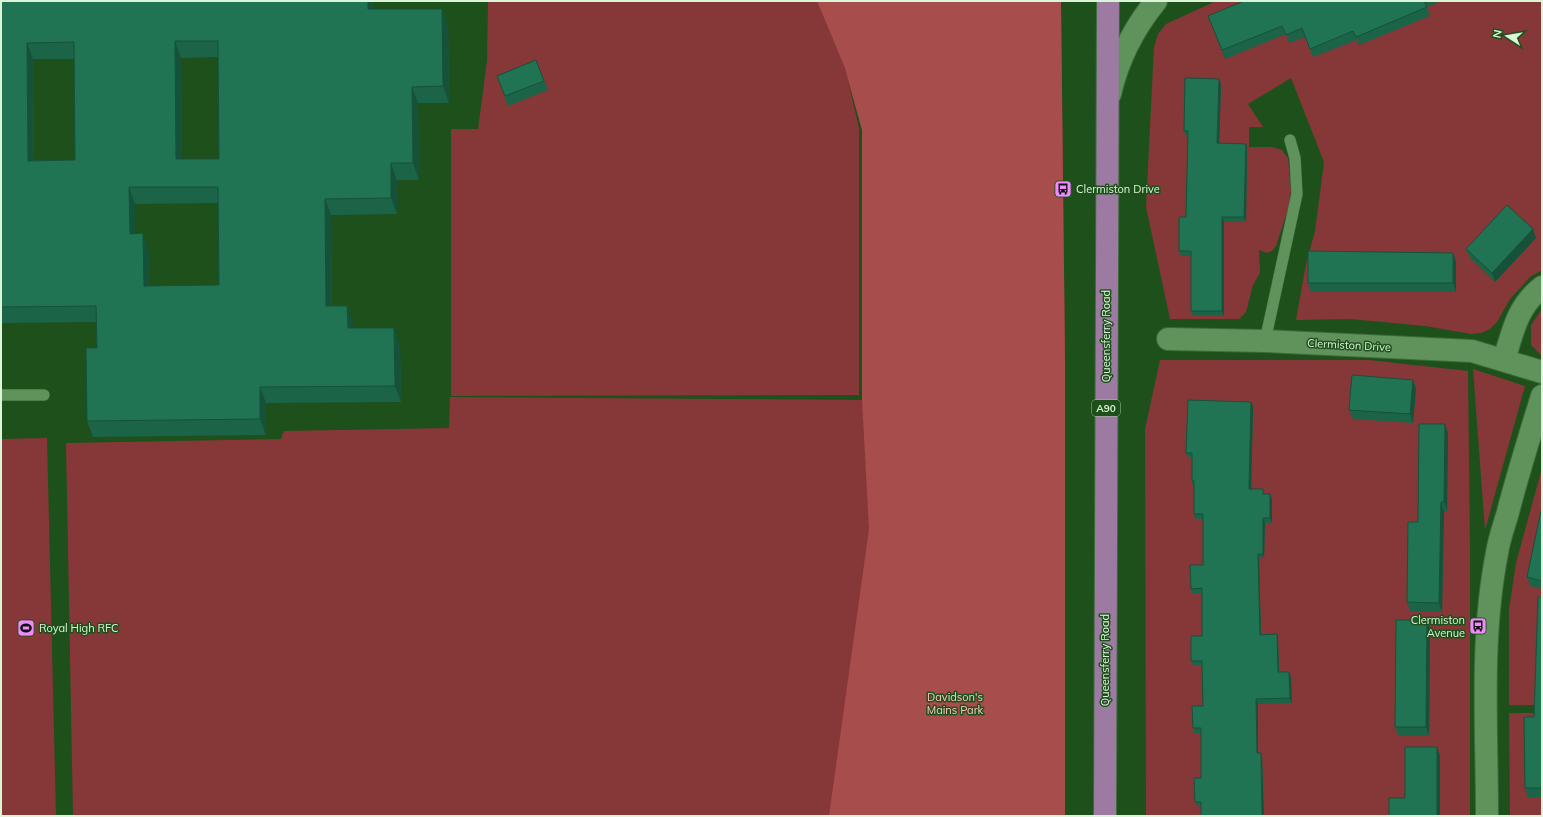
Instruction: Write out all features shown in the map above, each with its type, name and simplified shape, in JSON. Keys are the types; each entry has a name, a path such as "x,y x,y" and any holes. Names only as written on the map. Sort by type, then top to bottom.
{"main road":[{"name":"Queensferry Road","path":"1105,816 1108,1"}],"street":[{"path":"1107,106 1112,84 1121,58 1132,35 1145,14 1156,1"},
{"path":"1504,360 1518,314 1531,296 1542,287"},
{"name":"Clermiston Drive","path":"1168,339 1265,341 1472,351 1542,372"},
{"path":"1487,816 1487,671 1492,592 1497,553 1513,492 1542,396"}],"lane":[{"path":"1265,341 1297,194 1295,158 1290,140"},
{"path":"1,395 44,395"}],"green space":[{"path":"488,1 1061,1 1065,360 1065,816 73,816 66,443 281,439 284,431 449,428 450,397 862,400 862,130 848,81 859,128 859,395 451,396 451,129 478,129 487,61"},
{"name":"Davidson's Mains Park","path":"817,1 1061,1 1065,360 1065,816 829,816 869,529 862,400 862,130 845,68"},
{"path":"1216,1 1542,1 1542,270 1530,277 1510,299 1497,322 1490,329 1481,333 1471,334 1425,326 1350,319 1296,320 1306,264 1315,231 1324,162 1291,78 1248,104 1263,127 1249,127 1249,147 1272,147 1282,150 1288,158 1291,191 1289,206 1276,246 1272,251 1267,253 1259,250 1260,273 1253,285 1246,312 1239,319 1170,319 1146,207 1154,47 1158,34 1166,24"},
{"path":"1542,309 1542,356 1531,345 1531,325"},
{"path":"1160,360 1369,360 1468,371 1470,816 1146,816 1145,429"},
{"path":"1473,369 1525,386 1485,530"},
{"name":"Royal High RFC","path":"47,438 56,816 1,816 1,439"},
{"path":"1542,468 1542,705 1509,705 1509,609 1516,563"},
{"path":"1509,713 1542,713 1542,816 1510,816"}],"building":[{"path":"1,1 368,1 368,9 442,9 443,86 412,87 413,163 391,163 391,198 325,199 326,306 347,306 348,328 394,328 395,386 260,387 260,419 87,421 86,348 97,348 96,306 1,307","holes":["175,41 218,41 219,159 176,159","74,42 75,160 28,161 27,43","129,187 218,187 219,285 144,286 143,233 130,234"]},
{"path":"1244,1 1424,1 1427,7 1356,37 1353,31 1310,49 1302,28 1286,35 1282,26 1222,50 1208,16"},
{"path":"536,60 544,81 505,96 497,76"},
{"path":"1185,78 1219,79 1217,143 1246,144 1244,217 1222,217 1222,311 1191,311 1191,251 1179,251 1179,217 1186,217 1188,131 1184,131"},
{"path":"1507,205 1533,229 1492,273 1466,249"},
{"path":"1308,251 1453,253 1453,283 1308,283"},
{"path":"1352,375 1413,380 1410,414 1349,410"},
{"path":"1188,400 1251,402 1249,489 1263,489 1263,494 1270,494 1270,518 1263,518 1263,554 1258,554 1260,635 1277,634 1278,672 1289,672 1290,698 1256,699 1257,753 1261,753 1262,816 1201,816 1201,802 1195,802 1194,778 1201,778 1201,728 1193,728 1192,706 1203,706 1202,661 1191,661 1191,636 1202,636 1202,588 1191,589 1190,565 1203,565 1203,514 1194,514 1192,453 1186,453"},
{"path":"1419,424 1445,424 1444,502 1441,502 1439,603 1407,602 1408,522 1418,522"},
{"path":"1542,506 1542,581 1527,577"},
{"path":"1538,597 1542,597 1542,788 1525,788 1524,717 1534,717"},
{"path":"1396,620 1427,620 1426,727 1395,727"},
{"path":"1405,747 1437,747 1437,816 1389,816 1389,798 1405,798"}],"place":[{"name":"Clermiston Drive","path":"1063,189"},
{"name":"Clermiston Avenue","path":"1478,626"},
{"name":"Royal High RFC","path":"26,628"}]}
